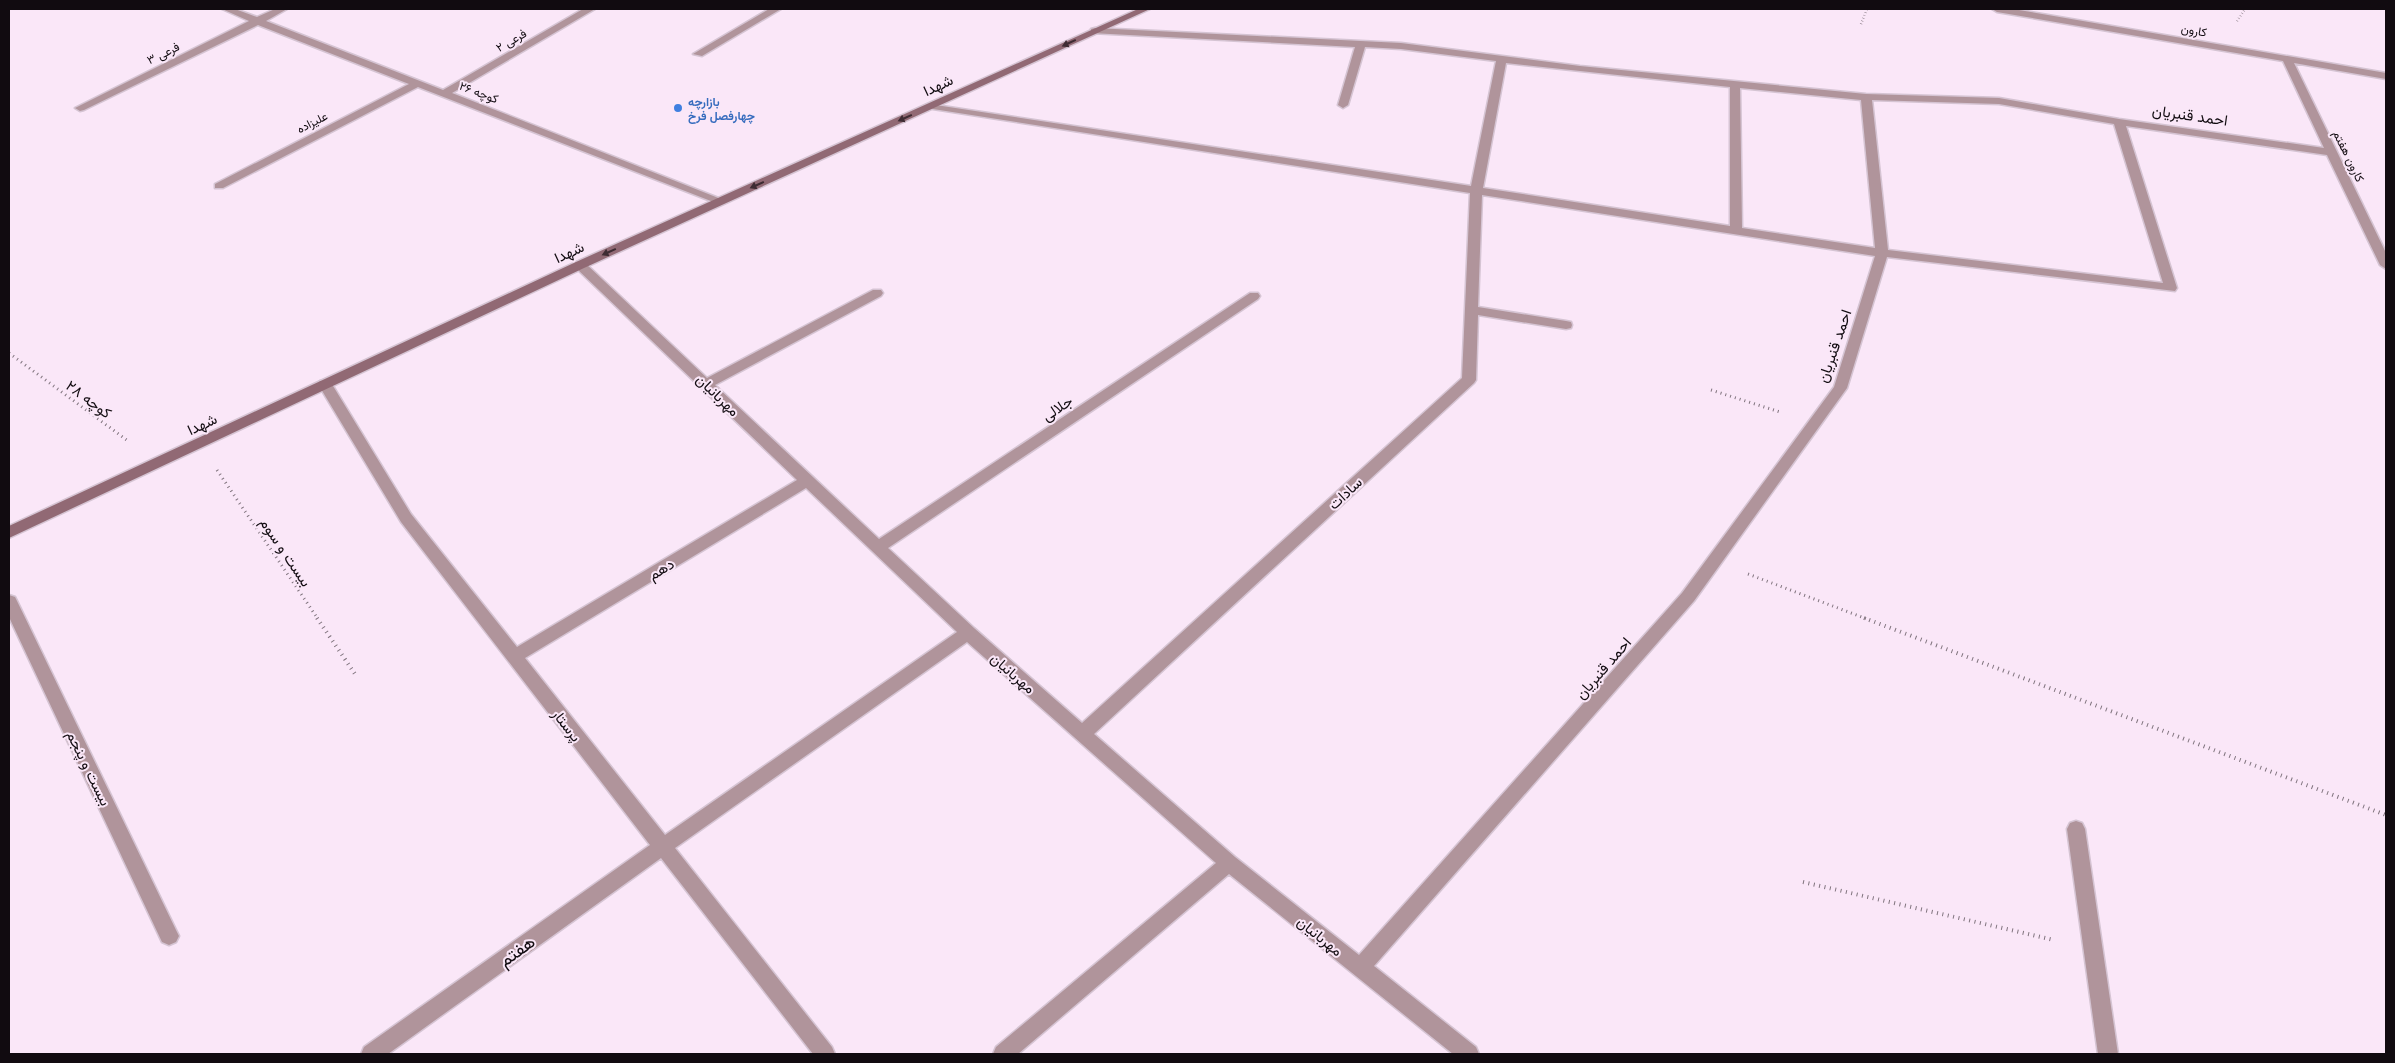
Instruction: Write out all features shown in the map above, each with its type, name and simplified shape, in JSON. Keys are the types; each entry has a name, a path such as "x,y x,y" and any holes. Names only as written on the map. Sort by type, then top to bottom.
{"street":[{"name":"کوچه ۲۶","path":"227,9 418,82 720,202"},
{"name":"فرعی ۳","path":"80,108 282,9"},
{"name":"فرعی ۲","path":"445,93 590,9"},
{"path":"698,54 776,9"},
{"name":"شهدا","path":"9,532 580,265 1145,9"},
{"name":"کارون","path":"1997,9 2386,76"},
{"path":"1095,31 1401,46 1502,59 1866,97"},
{"path":"1343,105 1361,45"},
{"name":"سادات","path":"1082,734 1468,380 1476,192 1502,59"},
{"name":"کارون هفتم","path":"2287,59 2386,265"},
{"name":"علیزاده","path":"219,186 418,82"},
{"path":"1735,84 1736,231"},
{"name":"احمد قنبریان","path":"1360,968 1688,597 1840,388 1882,253 1866,97 1999,101 2119,122 2332,152"},
{"path":"933,106 1476,192 1882,253 2171,288 2119,122"},
{"name":"مهربانیان","path":"580,265 968,633 1228,863 1468,1054"},
{"path":"706,384 876,293"},
{"name":"جلالی","path":"878,547 1254,296"},
{"path":"1472,310 1566,325"},
{"name":"پرستار","path":"325,384 406,518 825,1054"},
{"name":"دهم","path":"514,657 808,481"},
{"name":"بیست و پنجم","path":"9,601 169,936"},
{"name":"هفتم","path":"371,1054 968,633"},
{"path":"2076,829 2108,1054"},
{"path":"1003,1054 1228,863"}],"path":[{"path":"1862,24 1867,9"},
{"name":"کوچه ۲۸","path":"9,353 156,463"},
{"path":"1711,390 1814,424"},
{"name":"بیست و سوم","path":"199,443 355,674"},
{"path":"1714,562 2386,815"},
{"path":"1803,882 2093,949"}],"place":[{"name":"بازارچه چهارفصل فرخ","path":"678,108"}]}
